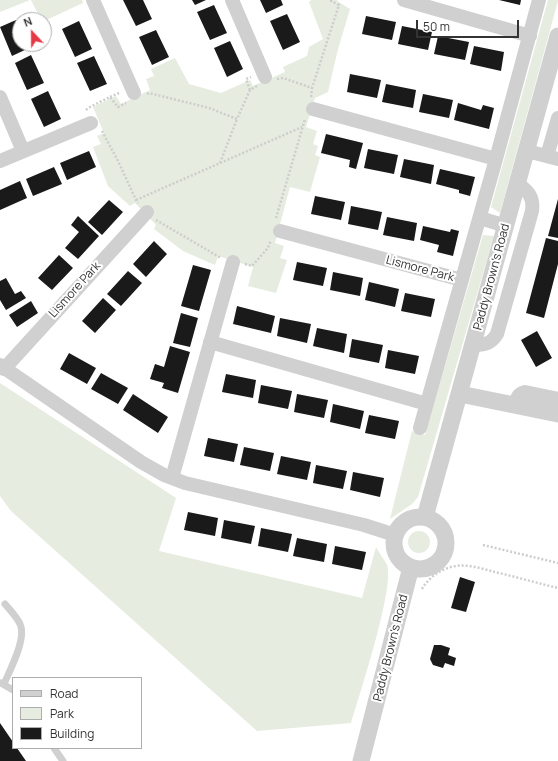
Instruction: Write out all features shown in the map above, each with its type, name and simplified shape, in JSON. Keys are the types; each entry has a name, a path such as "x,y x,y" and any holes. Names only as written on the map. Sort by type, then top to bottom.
{"street":[{"path":"93,0 136,97"},
{"path":"232,0 265,81"},
{"path":"404,0 530,36"},
{"name":"Lismore Park","path":"420,428 480,218 539,0"},
{"name":"Paddy Brown's Road","path":"425,517 558,36"},
{"path":"0,97 23,151"},
{"path":"309,109 496,159"},
{"path":"527,151 553,157 558,118"},
{"path":"0,161 92,123"},
{"path":"473,345 490,342 497,334 532,211 533,201 530,193 518,184"},
{"name":"Lismore Park","path":"146,212 2,367 141,462 172,478 185,483 364,525 395,535"},
{"path":"480,218 506,226"},
{"name":"Lismore Park","path":"276,230 462,280"},
{"path":"172,478 233,262"},
{"path":"210,342 427,404"},
{"path":"515,405 520,394 525,392 558,399"},
{"path":"460,394 558,414"},
{"path":"425,517 438,524 442,530 445,536 445,550 441,558 428,568 420,569 411,567 404,564 395,552 395,535 403,523 410,519 425,517"},
{"name":"Paddy Brown's Road","path":"361,761 411,567"}],"lane":[{"path":"5,604 20,624 22,633 16,654 2,683 12,689"},
{"path":"55,749 63,761"}],"path":[{"path":"238,119 209,108 149,93 136,97 118,107 110,97 86,110 92,123 97,120 136,200 146,212 160,223 217,256 233,262 252,266 268,248 276,230 302,127 309,109 312,88 339,5 331,1 332,0"},
{"path":"220,164 250,90 265,81 283,78 312,88"},
{"path":"136,200 302,127"},
{"path":"483,545 558,564"},
{"path":"421,591 425,584 435,575 450,567 463,565 558,588"}],"green space":[{"path":"0,0 30,0 0,12"},
{"path":"31,0 82,0 83,3 52,17 52,12 37,12"},
{"path":"311,0 338,0 337,1 350,9 338,49 328,92 315,98 306,127 317,131 313,144 318,146 315,155 320,157 310,192 290,187 275,243 284,246 280,258 287,260 276,293 248,286 253,267 218,256 215,265 183,251 154,229 156,225 135,203 130,206 108,186 93,147 101,144 97,136 104,133 93,107 116,96 121,104 150,90 146,79 154,76 151,69 175,58 189,84 221,93 250,80 253,86 285,72 283,67 307,56 309,47 323,39 309,2"},
{"path":"548,0 558,1 500,213 491,207"},
{"path":"483,235 494,236 418,497 412,504 390,519 412,431 425,435"},
{"path":"0,383 176,498 159,551 362,598 376,547 387,565 388,577 386,595 375,642 351,723 257,731 11,511 0,496"},
{"path":"419,531 427,534 430,542 427,550 419,553 411,550 408,542 411,534"}],"building":[{"path":"123,0 143,0 152,19 136,26"},
{"path":"192,0 206,0 195,5"},
{"path":"260,0 281,0 283,5 266,13"},
{"path":"499,0 521,0 520,5"},
{"path":"214,5 227,33 210,40 197,12"},
{"path":"287,14 300,42 283,50 270,21"},
{"path":"366,16 396,22 392,40 362,34"},
{"path":"79,21 92,49 75,57 62,29"},
{"path":"12,22 12,52 20,52 12,56 0,27"},
{"path":"402,26 432,32 428,50 398,44"},
{"path":"156,30 169,57 152,65 139,37"},
{"path":"438,36 469,42 465,60 434,54"},
{"path":"230,41 243,69 227,77 214,48"},
{"path":"474,46 504,52 501,71 470,64"},
{"path":"31,55 44,83 27,90 15,63"},
{"path":"94,56 107,84 90,91 77,63"},
{"path":"350,74 381,80 377,98 347,92"},
{"path":"386,84 416,90 413,108 382,102"},
{"path":"48,91 61,119 44,127 31,99"},
{"path":"423,94 453,100 449,118 419,112"},
{"path":"458,103 481,110 483,105 494,108 489,129 454,120"},
{"path":"326,134 363,143 356,169 349,167 350,160 321,153"},
{"path":"368,149 398,155 394,174 364,168"},
{"path":"89,151 96,167 67,180 60,163"},
{"path":"404,159 434,165 431,184 400,177"},
{"path":"54,167 62,184 33,196 26,179"},
{"path":"440,169 475,177 470,196 459,193 459,190 436,184"},
{"path":"20,181 27,198 0,210 0,190"},
{"path":"315,196 345,202 341,220 311,214"},
{"path":"558,199 558,238 548,236"},
{"path":"109,200 123,212 102,235 88,222"},
{"path":"351,206 382,212 378,230 348,224"},
{"path":"78,216 99,236 78,259 65,248 79,232 71,225"},
{"path":"387,217 417,223 414,241 383,235"},
{"path":"423,226 450,232 451,229 459,231 453,256 437,252 439,245 420,240"},
{"path":"546,238 558,241 558,264 544,318 526,313"},
{"path":"154,241 167,254 146,277 133,264"},
{"path":"59,255 73,268 52,290 38,278"},
{"path":"297,262 327,268 323,286 293,280"},
{"path":"193,265 211,270 199,311 181,306"},
{"path":"128,271 142,283 121,306 107,294"},
{"path":"333,272 363,278 360,296 330,290"},
{"path":"6,278 15,294 21,291 26,298 6,310 0,300 0,281"},
{"path":"369,282 399,289 395,307 365,300"},
{"path":"405,293 435,299 431,317 401,311"},
{"path":"103,298 116,310 95,333 82,321"},
{"path":"31,301 38,313 17,327 9,315"},
{"path":"237,306 275,316 271,333 233,324"},
{"path":"181,313 198,318 190,347 173,343"},
{"path":"280,318 311,324 307,343 277,336"},
{"path":"317,328 347,334 344,353 313,346"},
{"path":"537,331 552,358 536,367 521,340"},
{"path":"352,339 383,345 379,363 349,357"},
{"path":"170,346 190,352 178,393 162,388 164,383 150,379 155,364 164,367"},
{"path":"388,350 419,356 415,374 385,368"},
{"path":"69,353 96,368 87,384 60,369"},
{"path":"101,373 128,388 118,404 91,389"},
{"path":"226,374 256,380 253,398 222,392"},
{"path":"261,385 292,391 288,409 258,403"},
{"path":"133,394 168,417 158,433 123,410"},
{"path":"297,394 328,400 324,418 294,412"},
{"path":"333,404 364,411 360,429 330,422"},
{"path":"369,415 399,421 395,439 365,433"},
{"path":"208,438 238,444 234,462 204,456"},
{"path":"244,447 274,453 270,471 240,465"},
{"path":"281,456 311,462 307,480 277,474"},
{"path":"316,465 347,471 343,489 313,483"},
{"path":"353,472 384,478 380,497 350,490"},
{"path":"188,512 218,518 215,536 184,530"},
{"path":"224,520 255,526 251,544 221,538"},
{"path":"261,528 292,534 288,552 258,546"},
{"path":"297,538 327,544 324,562 293,556"},
{"path":"335,546 366,552 362,570 332,564"},
{"path":"460,577 475,582 466,612 451,608"},
{"path":"434,645 441,645 450,648 448,655 456,658 454,666 445,663 443,668 433,665 430,659"},
{"path":"0,723 12,741 12,749 18,749 26,761 0,761"}]}
